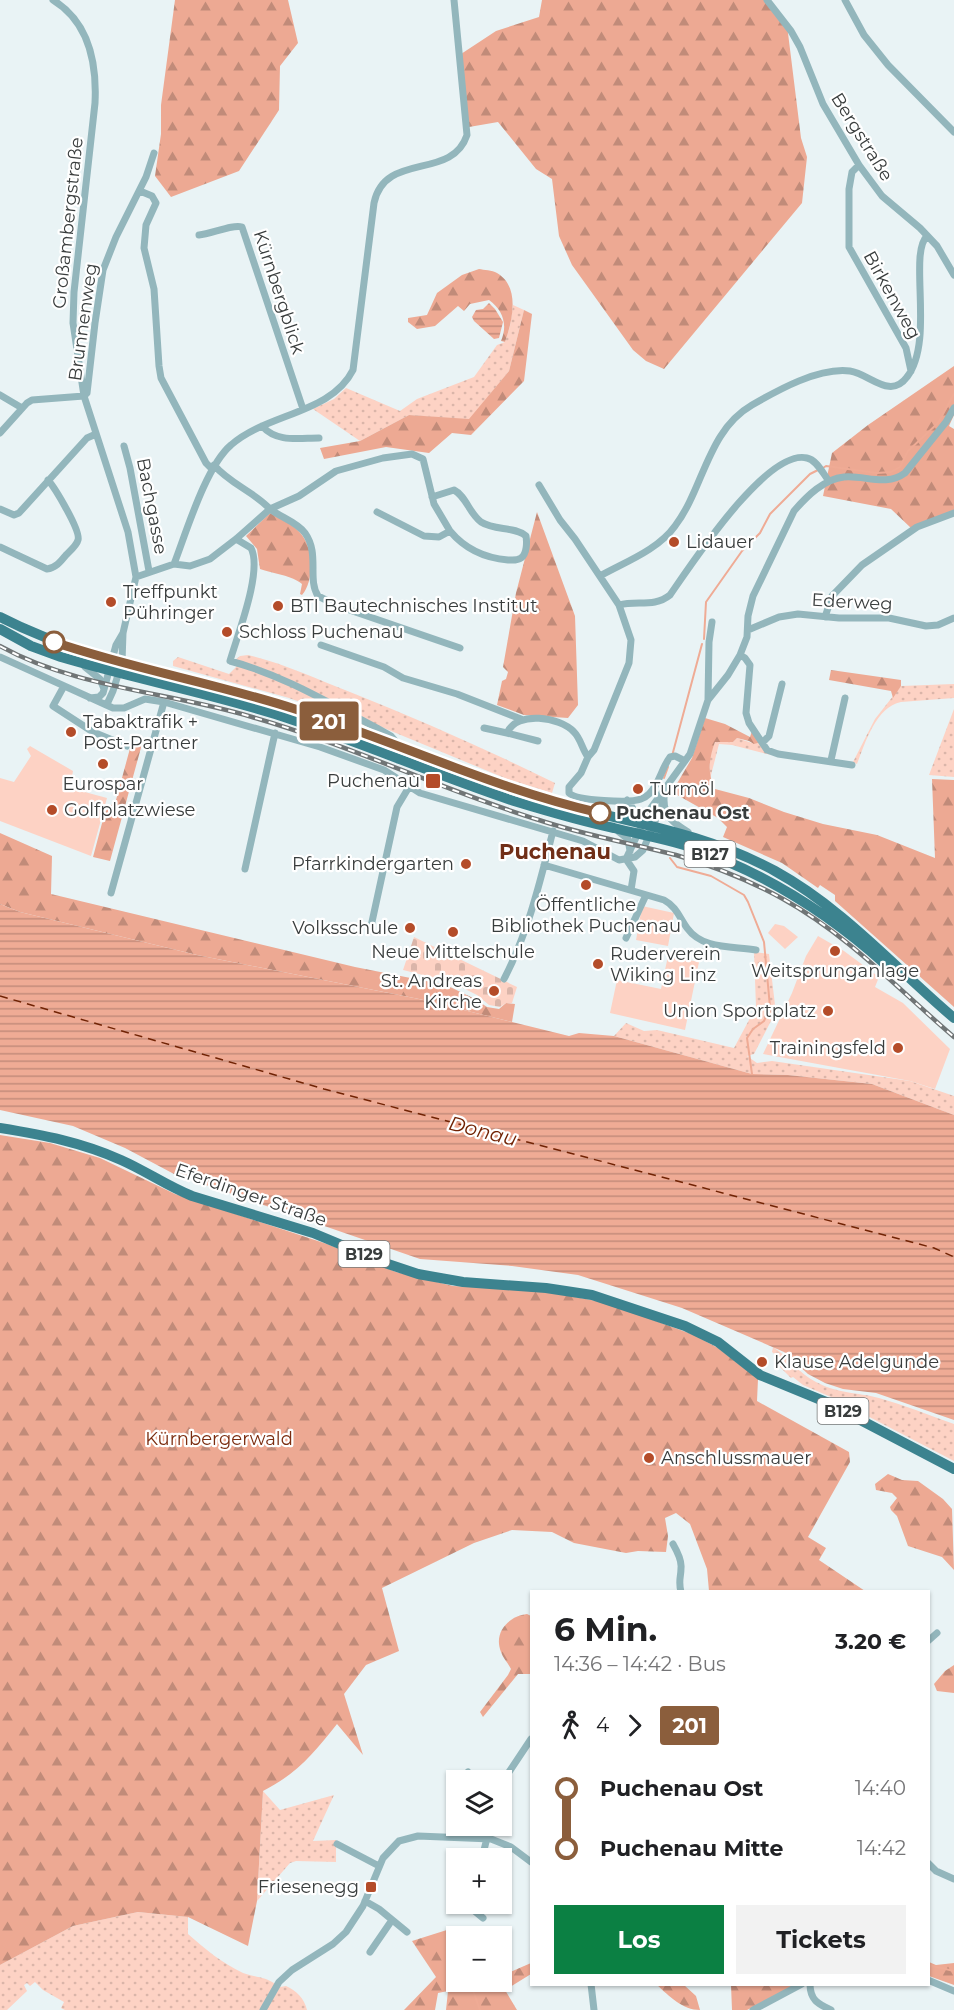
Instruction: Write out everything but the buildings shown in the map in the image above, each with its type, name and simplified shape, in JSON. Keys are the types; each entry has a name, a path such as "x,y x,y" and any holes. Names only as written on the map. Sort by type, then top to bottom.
{"main road":[{"name":"B127","path":"0,617 54,642 115,666 265,711 503,797 578,820 615,828 646,829 696,837 743,855 774,870 822,900 871,941 954,1018"},
{"name":"B127","path":"0,629 31,646 81,663 115,666 278,703 492,782 646,829 718,857 769,880 836,924 864,945 954,1027"},
{"name":"Eferdinger Straße","path":"0,1128 58,1137 87,1147 129,1164 176,1190 312,1233 405,1270 451,1281 572,1292 610,1300 697,1331 718,1342 760,1375 826,1402 954,1469"}],"street":[{"name":"Großambergstraße","path":"53,0 74,16 82,28 96,80 74,292 74,323 84,396 128,532 136,577 115,666"},
{"path":"174,564 213,467 232,443 262,426 337,392 354,370 372,213 379,188 386,179 397,173 451,156 465,139 467,124 454,0"},
{"name":"Bergstraße","path":"767,0 791,31 800,47 823,104 859,165 882,196 927,236 942,253 954,275"},
{"path":"845,0 864,35 888,65 954,132"},
{"name":"Brunnenweg","path":"84,396 89,389 103,270 116,237 140,191 154,153"},
{"name":"Birkenweg","path":"859,165 852,172 849,189 849,247 906,348 911,371"},
{"path":"140,191 152,196 156,203 146,225 144,248 154,289 161,378 206,463 231,482 260,498 270,509 304,531 314,558 314,584 318,596 347,609 460,648"},
{"name":"Kürnbergblick","path":"199,235 236,225 242,227 303,409"},
{"path":"600,576 656,544 675,527 717,442 730,423 747,408 787,386 829,372 852,372 886,387 893,387 902,382 915,365 920,334 920,251 927,236"},
{"path":"0,395 22,408"},
{"path":"0,433 32,400 84,396"},
{"path":"708,700 728,675 740,655 748,630 748,616 753,596 789,519 803,500 829,481 844,477 884,480 905,473 946,422 954,408"},
{"path":"262,426 282,438 319,438"},
{"path":"0,509 14,515 20,513 87,438 96,434"},
{"name":"Bachgasse","path":"124,446 149,571"},
{"path":"136,577 174,564 181,567 200,564 210,559 237,539 270,509 299,496 336,471 383,458 412,454 423,459 432,497 439,514 457,540 468,548 490,557 514,561 524,555 526,536 521,532 496,528 481,522 470,511 459,492 454,490 432,497"},
{"path":"619,604 642,604 665,599 670,595 733,509 763,478 783,464 796,458 808,458 817,464 829,481"},
{"path":"0,547 47,569 56,566 77,543 78,536 74,526 48,480"},
{"path":"539,485 560,520 619,604 631,640 630,658 594,750 569,789 569,793 574,797 591,800 641,799 657,783 673,757 685,761"},
{"path":"376,512 423,536 439,537 450,531"},
{"path":"825,617 832,596 849,577 876,555 917,527 954,513"},
{"path":"237,539 251,548 255,562 250,595 230,661 260,669 300,687 378,728 391,736 400,747"},
{"name":"Ederweg","path":"748,630 786,615 798,614 825,617 889,618 926,626 938,625 954,618"},
{"path":"696,837 672,821 665,810 664,796 693,747 708,700 709,642 712,622"},
{"name":"Großambergstraße","path":"115,666 116,645 123,633"},
{"path":"321,645 384,667 403,678 457,694 521,719 539,719 561,724 570,728 577,735 588,757"},
{"path":"740,655 750,665 746,716 767,750 852,765"},
{"path":"0,657 99,704 118,709 142,700 164,702 275,733 384,771 426,795 590,843 615,859 626,859 639,855 658,797 664,796"},
{"path":"81,663 100,679 104,689"},
{"path":"88,698 99,697 115,666"},
{"path":"105,704 109,701 115,666"},
{"path":"763,742 770,735 782,684"},
{"path":"64,686 53,706 93,732 127,746"},
{"path":"831,760 845,698"},
{"path":"111,893 164,702"},
{"path":"507,733 512,724 521,719"},
{"path":"484,728 538,741"},
{"path":"245,869 275,733"},
{"path":"370,931 397,807 409,787"},
{"path":"581,809 591,800"},
{"path":"627,800 646,829"},
{"path":"615,828 628,839 630,851"},
{"path":"626,859 646,829"},
{"path":"504,979 516,956 553,831"},
{"path":"626,859 634,871 631,890"},
{"path":"544,865 660,898 673,905 692,935 700,941 756,950"},
{"path":"626,938 646,895"},
{"path":"673,1545 681,1562 682,1570 678,1580 680,1590"},
{"path":"930,1639 937,1633"},
{"path":"510,1770 530,1740"},
{"path":"263,2010 279,1982 292,1970 333,1944 355,1920 380,1866 392,1847 409,1837 486,1838 507,1845 530,1861"},
{"path":"484,1848 486,1838"},
{"path":"337,1844 380,1866"},
{"path":"930,1865 936,1871 954,1879"},
{"path":"365,1901 407,1932"},
{"path":"478,1914 483,1918"},
{"path":"370,1952 392,1920"},
{"path":"930,1981 954,1991"},
{"path":"591,1986 594,2010"},
{"path":"753,2010 798,1986"},
{"path":"810,1986 816,2002 831,2010"}],"green space":[{"path":"175,0 288,0 298,43 280,66 279,110 239,171 171,197 155,176 161,134 161,105"},
{"path":"542,0 767,0 787,25 801,138 807,157 802,203 664,369 646,361 633,350 572,265 559,236 552,179 536,169 498,122 469,127 461,54 496,31 539,17"},
{"path":"479,269 497,273 505,279 509,287 513,305 505,342 501,341 504,329 503,318 498,308 489,300 470,304 464,311 458,306 435,326 417,329 408,322 408,318 427,315 437,293 462,275"},
{"path":"513,305 524,310 509,371 469,420 409,415 360,441 313,409 334,399 346,388 400,411 417,399 474,377 497,345 505,342"},
{"path":"524,310 532,314 524,381 471,435 452,433 429,453 386,447 324,459 320,448 360,441 409,415 469,419 509,371"},
{"path":"954,366 954,415 949,426 954,429 954,511 911,528 891,509 823,496 832,453 868,425"},
{"path":"537,512 575,616 578,705 568,718 524,715 497,705 502,681 506,679 508,672 503,667 516,593"},
{"path":"270,513 295,528 302,535 309,549 311,565 309,582 302,595 300,594 302,584 298,581 260,569 257,549 246,536"},
{"path":"248,655 274,662 402,713 479,747 555,783 552,793 507,779 379,726 372,728 289,698 173,666 173,661 178,657 229,674 236,667 235,660 240,656"},
{"path":"831,670 901,680 901,686 893,698 891,691 829,680"},
{"path":"954,684 954,698 901,702 892,705 878,718 857,764 853,762 875,719 901,686"},
{"path":"954,709 954,777 929,775"},
{"path":"705,718 725,724 750,737 752,731 761,742 754,744 737,738 733,742 715,742 710,766 715,789 749,798 823,824 877,835 935,858 932,779 954,780 954,1007 835,901 835,895 820,885 818,888 782,863 723,837 727,827 718,818 672,792 692,758"},
{"path":"737,738 752,743 761,742 764,751 771,755 719,744 710,779 710,755 715,742 733,742"},
{"path":"132,741 142,744 110,861 93,857 105,812 116,800"},
{"name":"Golfplatzwiese","path":"30,746 73,771 70,788 107,798 91,856 0,821 0,778 14,782 31,756 27,749"},
{"path":"0,833 52,856 51,894 355,967 446,985 487,1007 499,1009 506,1003 515,1004 512,1022 419,999 197,955 20,912 0,904"},
{"path":"642,906 674,913 668,946 636,940"},
{"path":"775,924 784,926 798,937 785,949 768,933"},
{"path":"818,936 844,951 879,977 875,987 903,1003 950,1049 935,1089 910,1081 763,1054 792,993 806,956"},
{"path":"414,937 517,987 512,1003 506,1003 500,1007 489,1005 477,995 451,982 403,970"},
{"path":"754,952 769,954 775,1005 773,1017 754,1054 747,1056 757,1063 772,1061 910,1081 954,1096 954,1115 872,1084 788,1075 752,1074 614,1036 626,1023 644,1031 657,1030 734,1048 756,1007"},
{"path":"668,956 699,962 685,1030 610,1013 617,980 661,989"},
{"name":"Kürnbergerwald","path":"0,1135 50,1143 100,1158 175,1194 327,1244 396,1272 453,1286 538,1290 607,1303 694,1335 718,1348 758,1379 757,1401 849,1452 850,1462 808,1537 826,1548 819,1560 864,1590 709,1590 707,1569 690,1524 676,1513 665,1518 668,1536 666,1552 626,1553 574,1543 552,1532 512,1530 474,1543 382,1588 399,1651 366,1665 344,1694 363,1755 337,1724 304,1762 286,1777 263,1791 257,1901 248,1946 188,1917 138,1912 73,1926 0,1965"},
{"path":"773,1347 804,1375 824,1386 879,1398 954,1424 954,1461 791,1378 780,1367 778,1357 772,1352"},
{"path":"888,1474 902,1480 918,1481 943,1499 952,1509 954,1570 942,1557 908,1546 897,1516 890,1507 897,1498 892,1493 876,1490 875,1484"},
{"path":"520,1615 530,1616 530,1674 518,1674 483,1717 480,1712 511,1669 499,1645 501,1632 504,1626"},
{"path":"954,1665 954,1693 937,1691 934,1684 945,1671"},
{"path":"263,1791 280,1810 334,1795 313,1841 336,1840 336,1862 296,1861 290,1863 257,1901"},
{"path":"138,1912 188,1917 188,1934 207,1950 243,1973 264,1978 275,1984 261,2010 65,2010 61,2008 64,2002 43,1990 35,1982 30,1986 27,1983 24,1985 27,1991 7,2010 0,2010 0,1965 73,1926"},
{"path":"446,1930 446,1991 438,1993 435,2010 404,2010 436,1977 412,1941"},
{"path":"930,1962 936,1965 954,1963 954,1985 930,1976"},
{"path":"530,1963 530,1975 512,1986 512,1971"},
{"path":"286,1986 300,1995 307,2010 266,2010 280,1987"},
{"path":"658,1986 685,1986 696,1996 700,2010 688,2008 671,1998"},
{"path":"731,1986 795,1986 747,2010 732,2010"},
{"path":"448,1992 506,1992 517,2010 446,2010"}],"water":[{"path":"489,303 503,322 499,338 494,339 472,317 476,310 483,309"},
{"name":"Donau","path":"0,904 20,912 197,955 419,999 569,1036 579,1033 614,1036 752,1074 788,1075 872,1084 954,1115 954,1420 876,1393 843,1389 825,1383 808,1374 784,1352 682,1308 578,1275 512,1266 420,1259 174,1174 125,1148 73,1126 0,1110"}],"waterway":[{"path":"823,468 826,466 877,473 891,472 900,467 908,451 938,423 954,394"},
{"path":"704,639 706,602 742,551 760,533 770,514 810,474 818,470"},
{"path":"672,756 702,644"},
{"path":"664,778 668,767"},
{"path":"670,858 677,867 711,876 744,895 764,942 770,1007 764,1021 753,1029 747,1038 752,1074"},
{"path":"930,1965 954,1971"},
{"path":"474,1992 480,2010"}],"ferry route":[{"path":"0,996 324,1089 934,1248 954,1257"}],"railway":[{"path":"0,646 59,671 123,688 220,708 288,728 503,808 573,830 676,855 731,874 783,899 829,929 954,1037"}],"bus line":[{"name":"201","path":"54,642 111,660 278,703 506,787 600,813"}],"place":[{"name":"Lidauer","path":"674,542"},
{"name":"Treffpunkt Pühringer","path":"111,602"},
{"name":"BTI Bautechnisches Institut","path":"278,606"},
{"name":"Schloss Puchenau","path":"227,632"},
{"name":"Tabaktrafik + Post-Partner","path":"71,732"},
{"name":"Eurospar","path":"103,764"},
{"name":"Puchenau","path":"433,781"},
{"name":"Turmöl","path":"638,789"},
{"name":"Golfplatzwiese","path":"52,810"},
{"name":"Puchenau Ost","path":"600,813"},
{"name":"Pfarrkindergarten","path":"466,864"},
{"name":"Öffentliche Bibliothek Puchenau","path":"586,885"},
{"name":"Volksschule","path":"410,928"},
{"name":"Neue Mittelschule","path":"453,932"},
{"name":"Weitsprunganlage","path":"835,951"},
{"name":"Ruderverein Wiking Linz","path":"598,964"},
{"name":"St. Andreas Kirche","path":"494,991"},
{"name":"Union Sportplatz","path":"828,1011"},
{"name":"Trainingsfeld","path":"898,1048"},
{"name":"Klause Adelgunde","path":"762,1362"},
{"name":"Anschlussmauer","path":"649,1458"},
{"name":"Friesenegg","path":"371,1887"}],"district":[{"name":"Puchenau","path":"555,851"}]}
